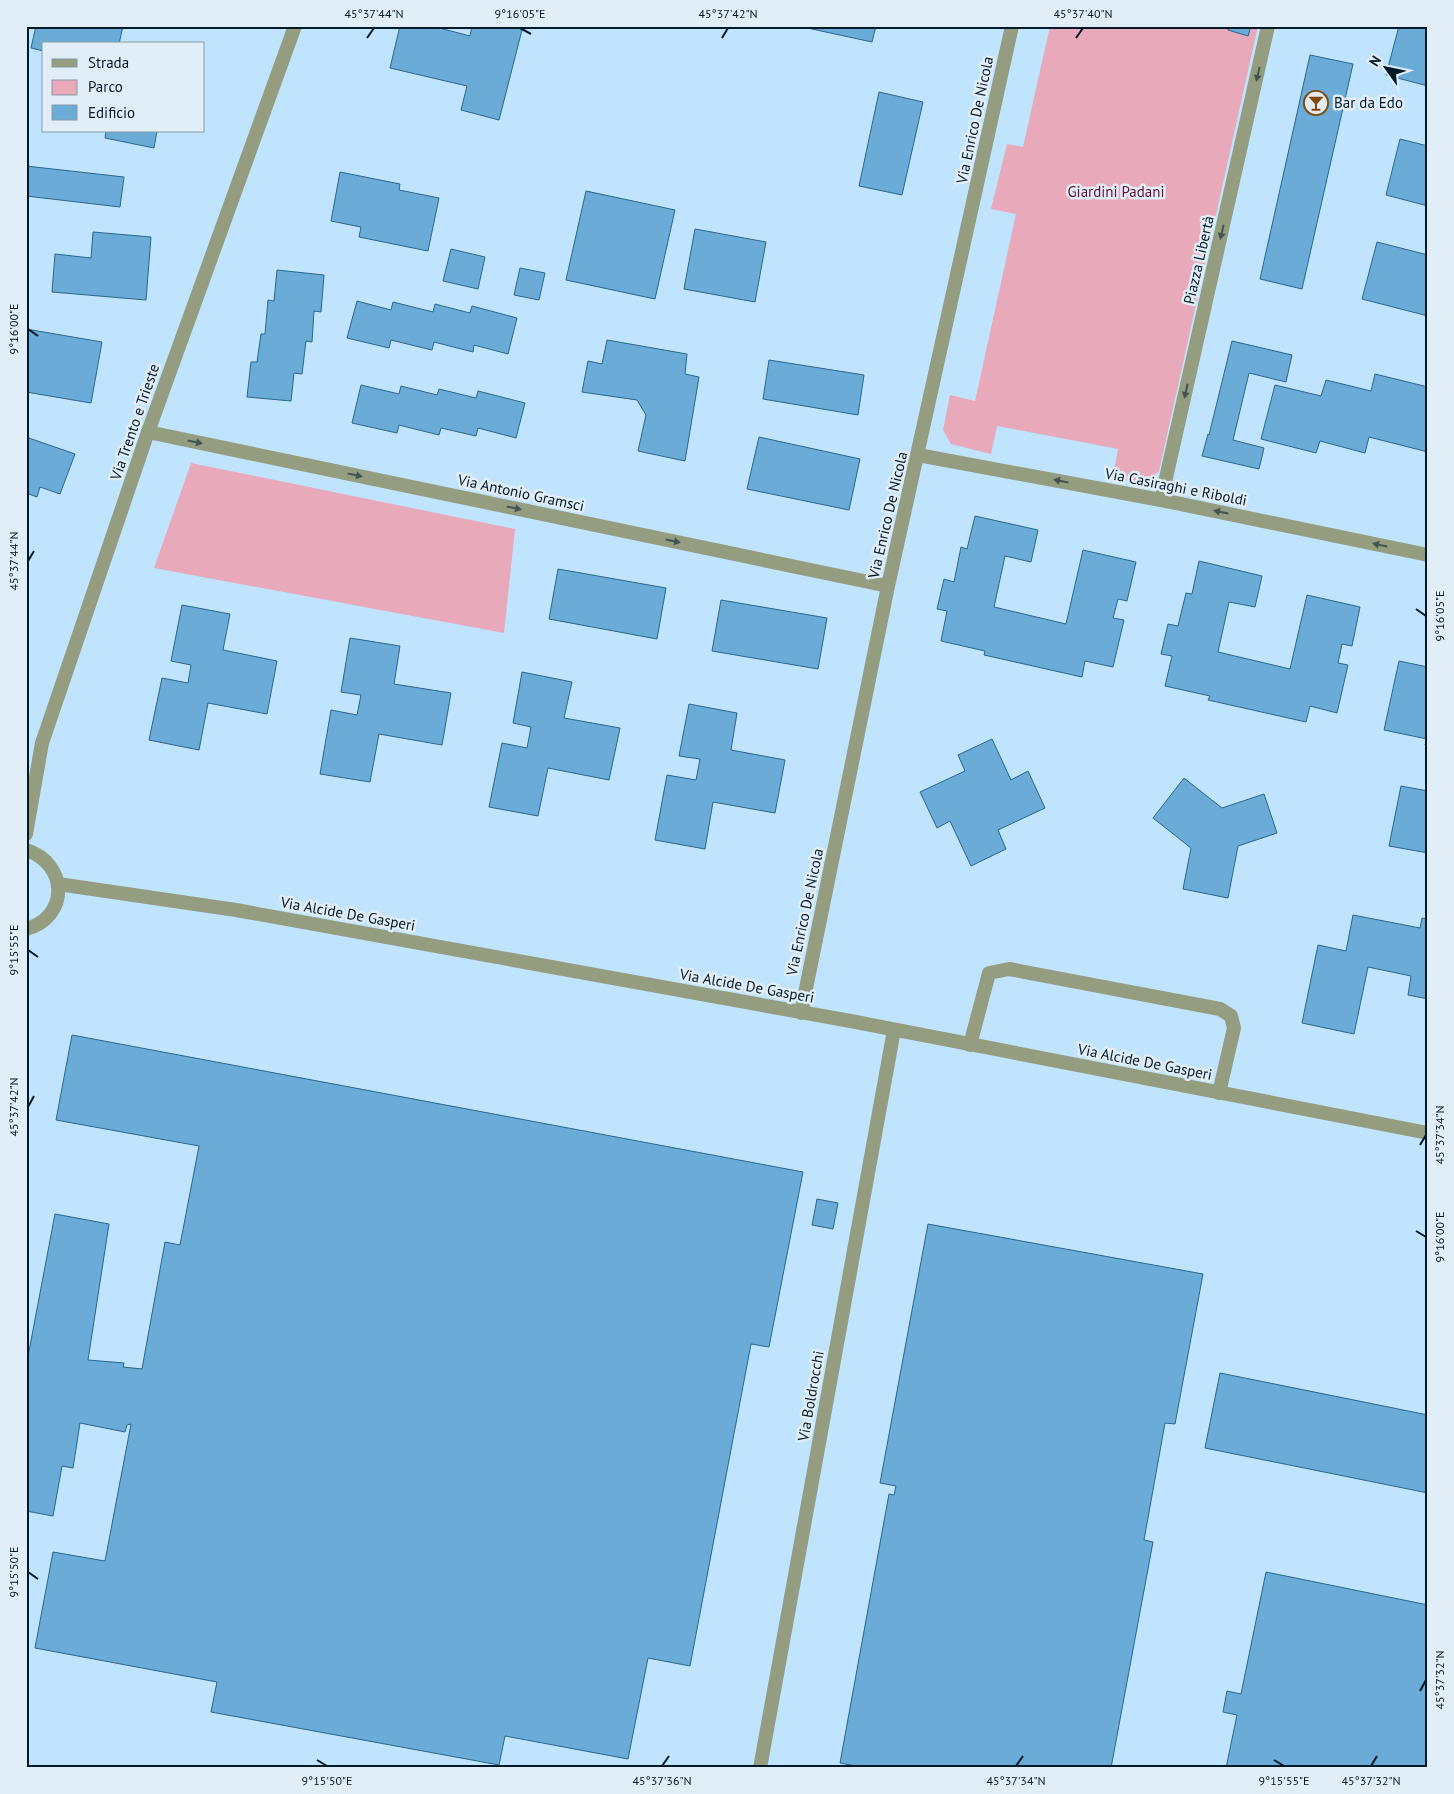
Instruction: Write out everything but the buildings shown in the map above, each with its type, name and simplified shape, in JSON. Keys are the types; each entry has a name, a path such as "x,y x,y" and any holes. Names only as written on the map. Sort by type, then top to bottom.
{"street":[{"name":"Via Trento e Trieste","path":"26,834 42,743 148,432 295,26"},
{"name":"Via Enrico De Nicola","path":"801,1013 888,586 1012,26"},
{"name":"Piazza Libertà","path":"1161,500 1268,26"},
{"name":"Via Antonio Gramsci","path":"148,432 888,586"},
{"name":"Via Casiraghi e Riboldi","path":"918,455 1161,500 1428,555"},
{"path":"26,850 36,853 47,861 54,871 58,884 58,897 53,910 45,920 34,927 26,929"},
{"name":"Via Alcide De Gasperi","path":"58,884 236,910 894,1030 1428,1133"},
{"path":"970,1045 989,974 1009,969 1220,1009 1230,1016 1234,1028 1219,1093"},
{"name":"Via Boldrocchi","path":"760,1768 894,1030"}],"green space":[{"name":"Giardini Padani","path":"1050,26 1258,26 1159,471 1144,485 1113,477 1118,449 997,426 991,454 951,444 943,430 950,395 975,401 1016,214 991,209 1007,144 1023,147"},
{"path":"191,463 515,529 504,633 154,568"}],"place":[{"name":"Bar da Edo","path":"1316,103"}]}
